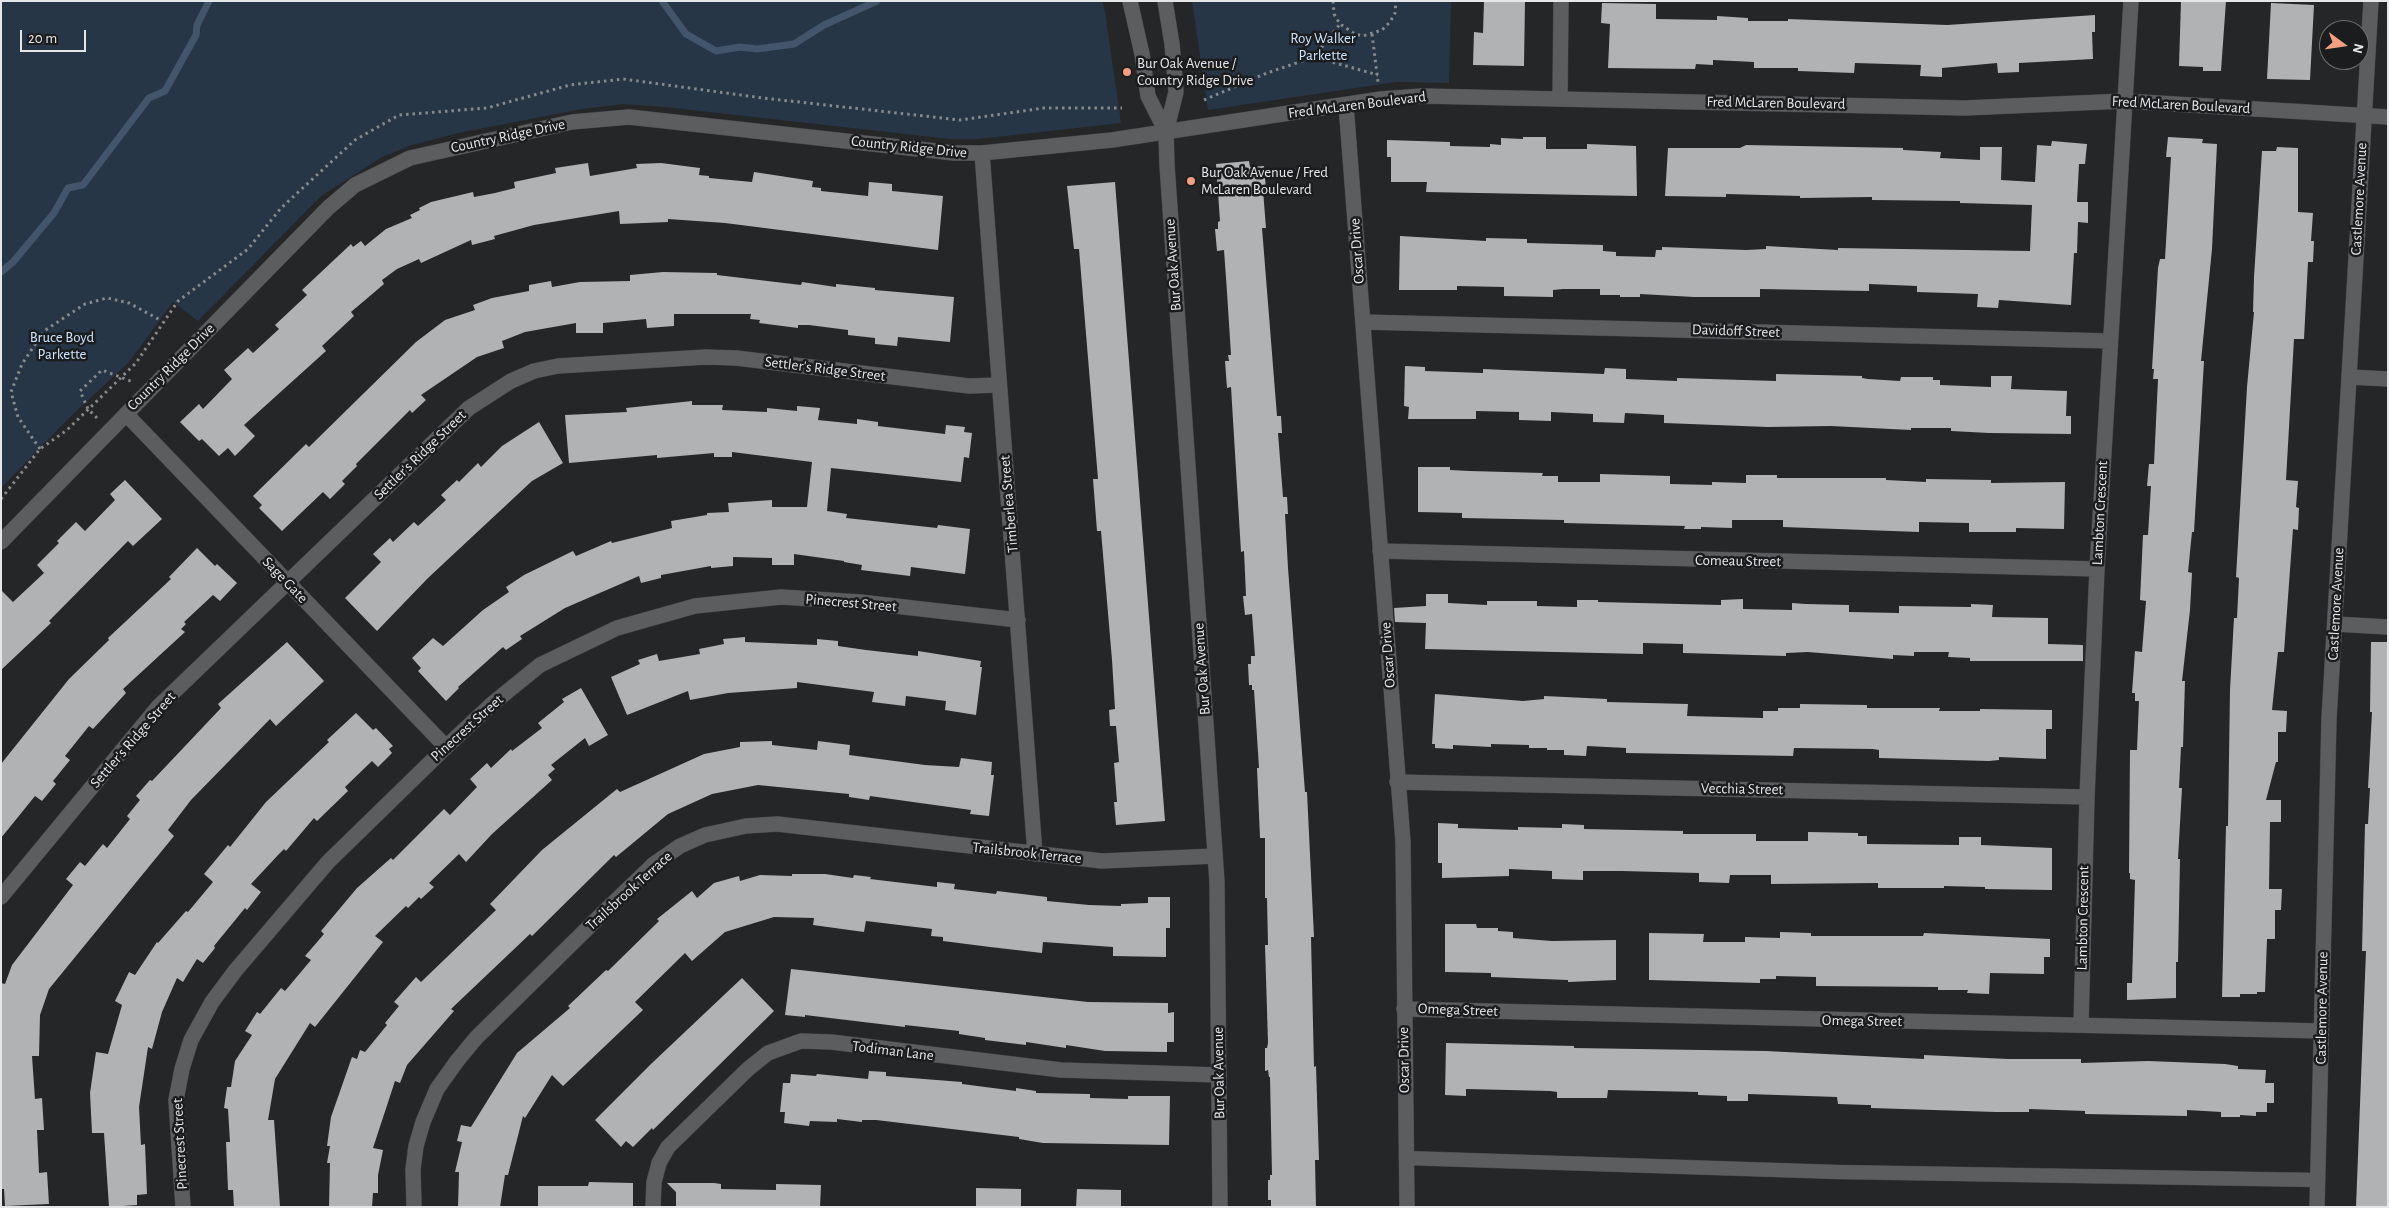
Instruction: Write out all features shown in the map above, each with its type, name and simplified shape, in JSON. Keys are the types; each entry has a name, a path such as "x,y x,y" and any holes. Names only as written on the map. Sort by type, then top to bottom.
{"street":[{"name":"Bur Oak Avenue","path":"1130,1 1142,54 1148,96 1166,132"},
{"name":"Bur Oak Avenue","path":"1165,1 1172,44 1176,92 1166,132 1182,399 1216,856 1220,1207"},
{"path":"1560,98 1562,1"},
{"name":"Lambton Crescent","path":"2081,1026 2087,798 2097,569 2131,1"},
{"name":"Castlemore Avenue","path":"2317,1207 2329,718 2371,1"},
{"name":"Fred McLaren Boulevard","path":"1166,132 1346,104 1422,96 1965,108 2125,101 2388,117"},
{"name":"Oscar Drive","path":"1346,104 1403,842 1407,1207"},
{"name":"Country Ridge Drive","path":"1,542 328,208 356,185 410,158 572,122 629,117 954,153 982,153 1112,140 1166,132"},
{"name":"Timberlea Street","path":"982,153 1035,854"},
{"name":"Davidoff Street","path":"1363,322 2110,341"},
{"name":"Settler's Ridge Street","path":"1,897 158,707 469,408 503,386 534,371 582,364 706,357 736,358 969,386 1000,385"},
{"path":"2349,377 2388,379"},
{"name":"Sage Gate","path":"126,414 446,747"},
{"name":"Comeau Street","path":"1380,551 2097,569"},
{"name":"Pinecrest Street","path":"184,1207 176,1100 182,1069 191,1040 212,1002 235,971 328,862 492,704 540,665 617,628 695,606 781,597 860,602 1018,620"},
{"path":"2335,624 2388,627"},
{"name":"Vecchia Street","path":"1398,782 2087,798"},
{"name":"Trailsbrook Terrace","path":"414,1207 413,1169 416,1146 423,1122 438,1089 457,1061 476,1038 654,864 680,846 705,835 746,826 777,824 1102,861 1216,856"},
{"name":"Omega Street","path":"1404,1009 2321,1031"},
{"name":"Todiman Lane","path":"653,1207 654,1182 659,1163 668,1147 748,1069 768,1053 801,1041 831,1042 1061,1070 1219,1075"}],"lane":[{"path":"1406,1158 1838,1172 2317,1180"}],"path":[{"path":"1333,1 1334,14 1340,24 1354,34 1372,34 1382,30 1390,22 1395,12 1396,1"},
{"path":"1204,100 1260,75 1314,57 1340,24"},
{"path":"1372,34 1378,82"},
{"path":"1314,57 1378,75"},
{"path":"1,499 40,449 67,430 136,363 162,321 178,301 248,249 281,208 355,140 400,114 487,108 570,85 623,79 763,98 960,120 1044,108 1122,108"},
{"path":"40,449 18,416 12,392 22,364 44,331 85,304 107,298 129,303 162,321"},
{"path":"97,419 88,410 80,391 102,370 134,383"}],"green space":[{"name":"Bruce Boyd Parkette","path":"1,1 1102,1 1121,123 978,139 950,139 665,107 622,104 582,109 458,133 412,145 382,157 321,196 198,321 173,302 129,362 70,417 1,488"},
{"name":"Roy Walker Parkette","path":"1192,1 1451,1 1449,83 1396,82 1208,110"}],"building":[{"path":"1484,1 1525,1 1524,66 1473,65 1474,32 1483,33"},
{"path":"2181,1 2226,1 2221,71 2203,71 2203,67 2179,66"},
{"path":"1602,3 1656,4 1656,19 1717,20 1717,16 1748,18 1748,21 1788,21 1788,19 1947,25 2095,15 2095,32 2092,32 2093,59 2019,63 2019,72 1998,73 1997,63 1942,68 1942,77 1920,76 1921,65 1855,63 1854,73 1798,71 1798,68 1754,68 1754,62 1713,60 1713,65 1696,64 1695,69 1608,68 1610,24 1601,23"},
{"path":"2271,3 2314,5 2310,80 2267,79"},
{"path":"1523,137 1546,137 1546,149 1587,149 1587,144 1636,146 1637,196 1426,192 1427,182 1391,182 1391,157 1387,157 1387,140 1450,142 1450,146 1490,147 1490,144 1501,145 1501,138 1523,139"},
{"path":"2168,137 2203,139 2202,143 2217,144 2212,249 2201,361 2204,361 2194,532 2192,532 2188,572 2192,573 2190,610 2182,681 2185,681 2183,747 2181,747 2179,788 2182,788 2178,859 2180,859 2176,998 2127,1000 2127,983 2132,983 2135,880 2130,879 2129,873 2130,750 2137,750 2139,701 2135,701 2135,693 2132,693 2135,651 2142,652 2146,601 2140,600 2143,535 2148,535 2151,486 2147,486 2149,464 2154,464 2158,379 2153,379 2154,369 2152,369 2158,268 2160,259 2165,259 2171,157 2166,157"},
{"path":"2052,141 2087,144 2085,164 2079,164 2077,202 2088,202 2088,223 2078,222 2077,253 2074,253 2071,305 1999,300 1998,308 1977,307 1978,294 1917,292 1917,286 1869,284 1869,291 1760,289 1760,297 1694,297 1640,294 1640,297 1620,297 1620,295 1600,295 1600,289 1553,290 1553,297 1504,296 1504,287 1457,286 1457,290 1399,290 1400,236 1486,241 1486,238 1527,239 1527,243 1603,245 1603,251 1616,252 1616,256 1655,257 1656,250 1662,250 1662,247 1746,250 1766,249 1766,246 1838,250 1838,248 2030,251 2032,205 1960,203 1960,201 1872,200 1872,197 1800,198 1800,196 1726,194 1726,197 1665,196 1668,148 1740,148 1746,145 1903,148 1903,150 1941,152 1940,158 1980,160 1980,147 2002,147 2001,180 2035,182 2037,145 2051,146"},
{"path":"2277,147 2298,148 2298,212 2313,213 2311,241 2314,241 2313,262 2308,262 2304,339 2294,339 2286,480 2298,481 2296,507 2299,508 2298,530 2293,529 2284,652 2278,652 2272,710 2287,711 2286,732 2278,732 2278,762 2276,762 2266,800 2281,800 2281,822 2270,822 2269,889 2282,889 2281,910 2275,910 2275,939 2267,939 2265,992 2240,994 2240,997 2222,997 2226,826 2228,826 2230,690 2234,618 2237,618 2239,578 2236,577 2247,387 2254,312 2254,277 2262,151 2276,151"},
{"path":"1249,161 1250,167 1264,166 1266,190 1263,190 1266,228 1262,228 1277,416 1281,416 1282,433 1278,433 1283,497 1287,497 1288,514 1285,514 1288,568 1305,792 1307,792 1314,937 1311,937 1314,1067 1316,1066 1319,1160 1315,1160 1316,1207 1271,1207 1271,1200 1268,1200 1268,1180 1270,1180 1270,1175 1272,1175 1270,1077 1268,1070 1265,1071 1265,1048 1267,1048 1268,1043 1265,945 1268,945 1267,898 1265,898 1265,838 1260,838 1257,768 1259,768 1254,690 1252,690 1252,685 1249,685 1248,664 1251,664 1251,656 1255,656 1252,614 1245,615 1243,596 1246,596 1244,551 1241,552 1231,387 1227,388 1225,361 1229,361 1228,355 1231,355 1224,250 1217,251 1215,229 1218,229 1218,222 1220,221 1216,164"},
{"path":"588,163 590,176 637,168 636,164 661,163 700,168 699,175 709,176 709,178 752,182 754,172 813,181 812,187 821,188 821,191 868,196 869,182 892,184 892,191 943,196 938,250 725,223 668,219 668,222 620,224 619,211 534,225 494,236 495,239 472,245 471,240 421,263 419,259 397,269 382,280 384,284 351,312 354,316 322,346 326,351 244,425 255,436 235,456 228,448 219,456 202,439 199,441 180,422 199,404 203,409 232,379 224,370 248,348 253,353 279,329 275,325 307,295 302,290 351,244 353,247 361,241 365,246 386,229 412,218 410,215 431,202 473,192 474,197 495,193 515,188 514,182 556,173 555,168"},
{"path":"1115,182 1165,821 1116,825 1114,802 1117,802 1114,763 1119,762 1116,726 1110,726 1109,710 1115,709 1112,660 1101,531 1097,531 1093,479 1098,479 1079,249 1074,249 1067,186"},
{"path":"663,272 717,273 717,275 801,285 802,282 836,287 836,284 875,288 875,290 954,297 950,342 898,337 897,346 875,344 875,338 848,335 848,330 809,325 798,325 798,328 759,323 760,320 750,319 751,314 674,314 674,326 647,328 646,319 603,323 603,333 576,333 576,323 525,332 502,341 504,348 477,357 421,395 426,400 412,413 410,410 356,464 357,466 342,481 345,484 330,499 323,492 282,531 259,508 262,505 253,496 306,444 309,447 416,342 445,320 475,310 473,305 492,298 529,291 529,285 551,281 552,287 580,282 630,281 630,275"},
{"path":"1405,366 1425,367 1425,371 1483,373 1483,369 1604,374 1605,368 1626,369 1626,379 1677,381 1677,378 1776,381 1776,374 1862,376 1862,378 1868,379 1900,381 1901,377 1933,377 1933,380 1940,380 1940,385 1991,387 1991,376 2012,376 2011,389 2067,391 2066,416 2071,416 2071,434 1989,433 1951,431 1951,428 1911,428 1911,430 1831,426 1768,427 1664,423 1664,415 1625,413 1624,423 1593,422 1593,414 1551,412 1551,421 1519,420 1519,412 1476,411 1476,419 1408,419 1409,407 1404,406"},
{"path":"692,401 692,405 723,405 722,410 767,412 767,408 797,411 797,406 820,408 818,420 857,424 857,419 878,422 878,426 945,434 946,425 965,427 964,432 972,433 969,458 964,457 961,482 831,468 827,511 847,514 846,518 937,528 938,525 970,529 965,574 911,567 910,576 861,570 862,565 794,554 794,565 772,565 772,558 733,557 733,566 711,568 711,566 661,575 661,578 641,583 639,576 565,608 520,636 522,639 506,650 503,647 458,687 446,701 418,671 421,668 412,658 433,638 443,646 483,610 509,592 506,587 524,575 573,551 576,556 611,541 612,543 672,528 671,521 707,515 707,513 729,512 728,503 772,500 772,507 807,507 812,462 732,452 732,457 714,457 714,453 657,458 657,455 569,463 565,415 627,412 626,408"},
{"path":"539,422 563,463 532,481 428,578 377,631 345,598 381,562 373,554 390,538 393,542 414,522 418,526 446,500 441,495 457,480 459,482 478,463 481,467 502,446"},
{"path":"1418,467 1450,467 1450,470 1543,473 1542,476 1558,476 1558,482 1600,482 1600,474 1670,476 1670,484 1712,485 1712,482 1746,483 1746,475 1777,475 1777,478 1886,478 1886,480 1926,482 1926,479 1991,480 1991,483 2065,482 2064,529 2016,528 2016,532 1969,532 1969,523 1919,522 1919,532 1783,527 1783,520 1732,520 1732,528 1701,527 1701,529 1684,529 1685,526 1564,523 1564,520 1462,518 1462,513 1418,512"},
{"path":"125,480 162,519 133,546 128,541 49,621 51,623 1,670 1,590 13,602 44,573 37,565 59,543 57,541 76,522 85,531 115,500 110,494"},
{"path":"197,548 215,566 217,564 237,583 220,601 213,595 184,622 186,624 181,629 185,632 123,689 126,693 93,729 89,726 65,756 70,760 53,781 56,784 42,801 35,796 1,838 1,764 69,679 109,640 108,638 171,579 169,577"},
{"path":"1426,594 1448,594 1448,603 1487,605 1487,601 1537,601 1537,606 1577,607 1577,600 1721,605 1721,600 1743,599 1743,609 1792,610 1792,603 1849,605 1849,612 1899,613 1899,606 1971,607 1971,604 1993,605 1992,617 2048,618 2048,644 2083,645 2083,661 1970,661 1970,658 1948,657 1949,652 1914,652 1914,656 1893,655 1893,659 1808,652 1786,653 1786,656 1683,653 1683,644 1643,643 1643,654 1425,649 1426,623 1395,622 1394,608 1426,606"},
{"path":"745,637 745,642 817,645 817,639 838,641 838,646 866,650 918,656 918,651 981,661 980,667 982,667 976,715 945,710 946,701 906,696 905,706 872,702 874,692 797,682 797,688 728,693 690,700 688,691 627,715 611,677 640,664 638,660 657,654 659,661 700,654 699,649 724,644 723,639"},
{"path":"287,642 324,681 276,726 270,719 191,800 168,830 174,836 49,989 40,1015 39,1056 32,1056 35,1099 42,1098 44,1130 37,1130 39,1173 47,1172 49,1204 5,1206 4,1189 1,1189 1,983 5,984 12,965 73,885 66,879 80,862 85,866 103,844 107,848 130,819 127,816 140,800 136,796 221,708 218,704"},
{"path":"2371,642 2388,642 2388,1207 2356,1207 2366,951 2362,951 2365,824 2368,824 2370,788 2368,788 2372,712 2370,712"},
{"path":"581,688 608,735 589,746 585,738 551,765 555,769 548,775 552,780 492,834 466,862 459,854 429,883 434,887 421,899 419,897 408,908 406,906 375,936 383,942 315,1027 310,1023 275,1079 268,1120 274,1120 280,1207 234,1207 233,1190 228,1190 226,1142 230,1142 228,1109 224,1108 227,1087 231,1087 235,1061 252,1035 245,1031 257,1012 260,1014 281,988 285,991 311,960 305,956 324,934 321,931 357,888 391,858 393,860 444,809 450,815 477,787 470,779 487,763 491,768 511,749 512,751 542,728 538,723 564,702 562,699"},
{"path":"1435,694 1523,701 1544,699 1544,696 1607,699 1607,702 1688,704 1687,716 1763,718 1763,711 1778,711 1778,708 1800,708 1800,704 1867,705 1867,708 1940,708 1939,711 1980,711 1980,709 2052,710 2052,729 2046,729 2046,759 1999,757 1999,760 1989,761 1879,758 1879,750 1873,749 1794,748 1793,756 1626,753 1626,748 1587,746 1586,756 1564,755 1564,750 1529,748 1529,745 1491,744 1491,747 1453,745 1453,749 1435,748 1435,744 1432,744"},
{"path":"356,713 373,730 376,728 393,746 389,749 392,753 378,767 372,761 345,787 348,791 317,821 314,818 286,851 284,849 279,854 251,884 261,892 247,910 245,908 214,946 215,948 203,963 197,959 183,982 177,978 162,1012 152,1049 148,1047 139,1107 141,1145 145,1144 147,1194 137,1195 137,1205 109,1207 104,1133 92,1133 90,1093 96,1052 108,1054 122,1005 115,1001 129,972 135,975 157,942 186,911 188,912 213,882 204,874 228,845 230,847 266,802 329,742 327,740"},
{"path":"772,741 772,745 817,750 818,741 850,745 849,755 925,765 959,767 961,758 992,762 991,775 994,775 989,816 970,814 971,810 870,796 869,800 849,797 849,794 758,785 712,794 668,814 616,857 614,855 532,936 530,934 451,1009 454,1011 407,1065 400,1083 395,1081 373,1148 383,1150 378,1175 378,1193 373,1193 372,1207 329,1207 330,1163 327,1163 330,1146 327,1146 331,1117 352,1057 357,1059 360,1050 365,1052 387,1025 385,1023 399,1006 394,1002 416,977 421,982 496,910 490,904 542,850 617,789 620,792 704,754 740,747 740,742"},
{"path":"1438,823 1458,824 1458,828 1518,830 1518,827 1562,828 1562,824 1584,825 1584,829 1683,831 1683,834 1756,834 1756,841 1808,841 1808,832 1858,833 1858,836 1867,836 1867,844 1959,845 1959,837 1981,837 1981,845 2052,848 2052,890 1944,886 1944,888 1878,888 1878,883 1771,884 1771,875 1730,875 1729,883 1699,882 1699,873 1622,871 1583,871 1583,880 1552,879 1552,871 1509,869 1509,876 1442,878 1442,863 1438,863"},
{"path":"792,874 825,874 853,878 854,875 871,877 870,879 937,887 937,882 955,884 954,889 996,894 997,891 1047,897 1047,901 1089,905 1121,906 1121,904 1148,903 1148,897 1170,897 1170,928 1166,928 1166,957 1113,956 1113,947 1043,942 1042,953 943,941 943,937 931,936 932,929 866,921 864,932 813,925 814,918 774,917 725,932 692,961 685,953 635,1002 643,1010 563,1086 552,1075 525,1118 523,1116 508,1175 505,1175 500,1207 458,1207 459,1172 455,1172 462,1142 457,1141 461,1125 471,1127 517,1053 570,1008 568,1006 606,970 608,971 659,921 657,919 692,891 697,898 714,883 739,876 740,881 760,875 792,876"},
{"path":"1445,924 1476,924 1477,928 1498,928 1498,931 1513,932 1513,938 1552,941 1616,940 1616,980 1568,982 1568,980 1491,977 1491,973 1445,972"},
{"path":"1780,932 1811,933 1811,936 1923,936 1924,933 2050,939 2050,957 2044,957 2044,974 1990,973 1989,994 1967,993 1968,990 1938,990 1938,987 1816,986 1816,977 1776,976 1776,979 1760,979 1760,983 1649,980 1649,933 1704,934 1703,942 1745,942 1745,937 1780,938"},
{"path":"791,969 1088,1002 1168,1003 1168,1013 1174,1012 1174,1042 1167,1042 1167,1052 1105,1051 1066,1045 1066,1048 1026,1042 1026,1045 985,1040 985,1038 959,1034 959,1031 905,1025 905,1027 805,1015 805,1017 785,1015"},
{"path":"742,978 774,1011 653,1130 652,1128 633,1147 626,1141 621,1147 595,1120"},
{"path":"1446,1043 1574,1046 1574,1048 1766,1051 1924,1059 1924,1055 2008,1059 2081,1059 2081,1063 2148,1061 2225,1064 2238,1066 2238,1069 2266,1070 2265,1083 2274,1083 2274,1103 2267,1103 2267,1112 2256,1112 2256,1116 2221,1117 2221,1112 2187,1110 2187,1116 2085,1114 2085,1111 2029,1109 2029,1112 1996,1112 1871,1108 1871,1105 1838,1104 1837,1097 1748,1094 1748,1101 1727,1101 1727,1096 1698,1095 1698,1092 1608,1090 1607,1098 1557,1098 1557,1092 1550,1091 1466,1089 1466,1096 1445,1095"},
{"path":"869,1071 886,1072 886,1076 962,1082 962,1084 1016,1091 1016,1088 1036,1091 1036,1093 1090,1094 1090,1098 1128,1099 1128,1096 1170,1096 1169,1145 1043,1143 1019,1139 1019,1137 876,1120 862,1120 862,1122 837,1119 837,1122 810,1121 809,1126 784,1123 785,1112 780,1112 783,1083 790,1083 791,1074 816,1076 817,1074 868,1079"},
{"path":"589,1182 633,1183 633,1207 538,1207 538,1186 588,1186"},
{"path":"667,1183 714,1183 721,1184 721,1189 776,1190 776,1184 821,1185 820,1207 676,1207 676,1192"},
{"path":"976,1188 1021,1189 1021,1207 976,1207"},
{"path":"1077,1189 1121,1190 1121,1207 1076,1207"}],"waterway":[{"path":"1,272 13,262 54,213 68,188 83,185 149,98 165,91 196,35 197,25 209,1"},
{"path":"662,1 686,34 716,51 740,47 757,49 794,44 824,25 877,1"}],"place":[{"name":"Bur Oak Avenue / Country Ridge Drive","path":"1127,72"},
{"name":"Bur Oak Avenue / Fred McLaren Boulevard","path":"1191,181"}]}
